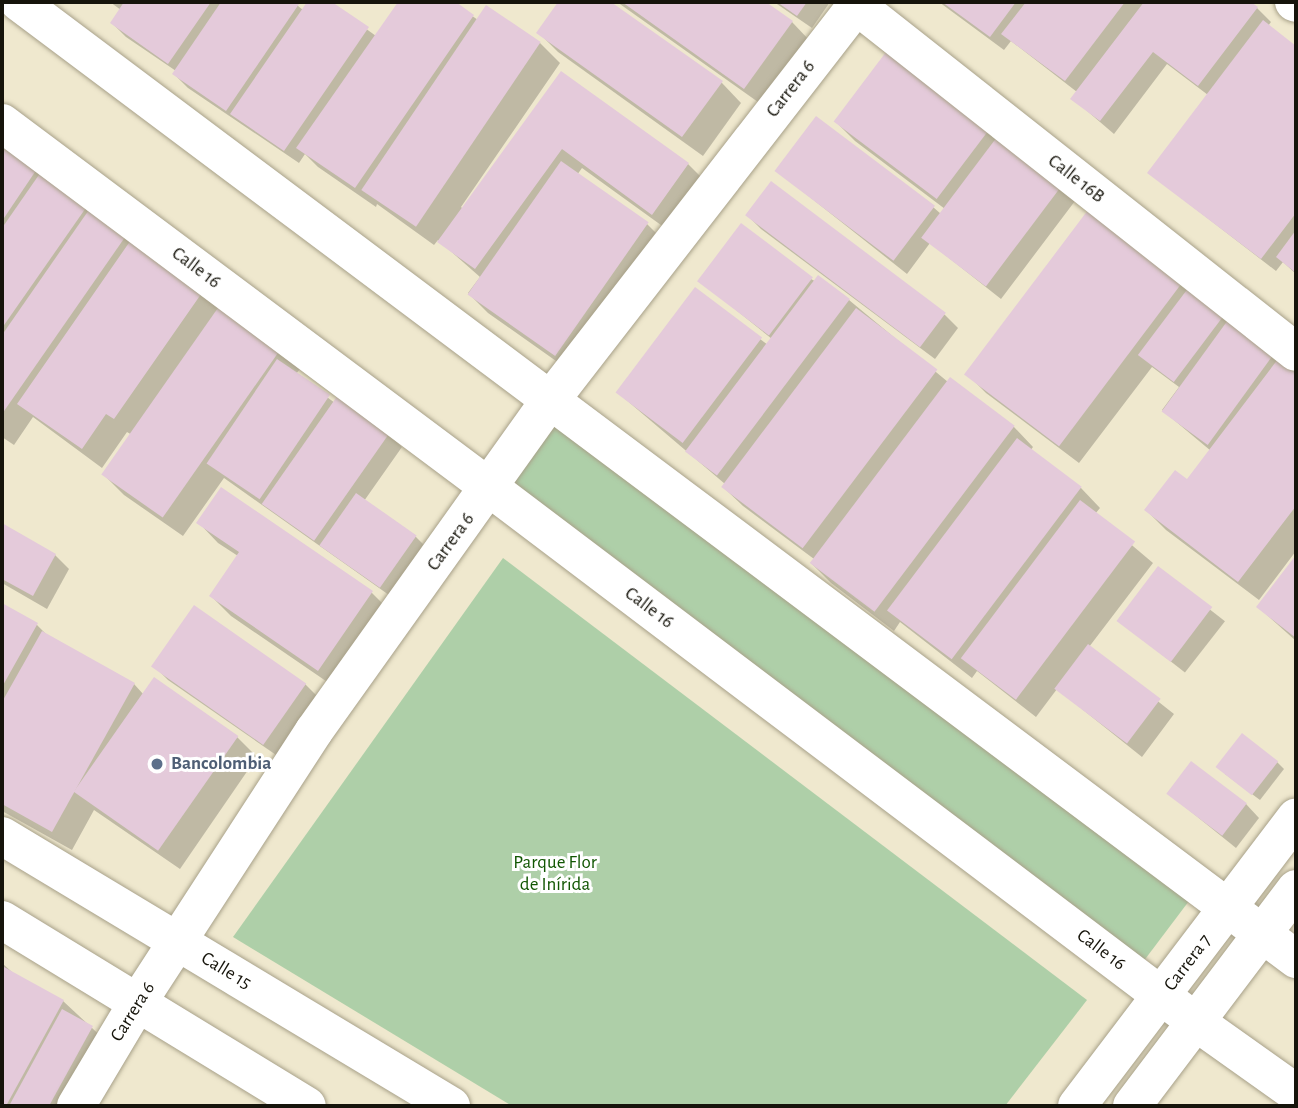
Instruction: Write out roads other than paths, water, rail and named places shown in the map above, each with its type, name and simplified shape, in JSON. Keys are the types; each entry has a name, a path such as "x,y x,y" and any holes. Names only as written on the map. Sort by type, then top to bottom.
{"street":[{"path":"19,2 1296,959"},
{"name":"Carrera 6","path":"76,1106 138,1002 314,731 490,488 549,401 858,4"},
{"name":"Calle 16B","path":"858,4 1296,352"},
{"name":"Calle 16","path":"2,123 1196,1022 1296,1093"},
{"name":"Carrera 7","path":"1077,1106 1230,909 1296,818"},
{"name":"Calle 15","path":"2,836 451,1106"},
{"path":"1132,1106 1296,889"},
{"path":"2,920 307,1106"}],"place":[{"name":"Bancolombia","path":"157,764"}],"park label":[{"name":"Parque Flor de Inírida","path":"555,874"}]}
